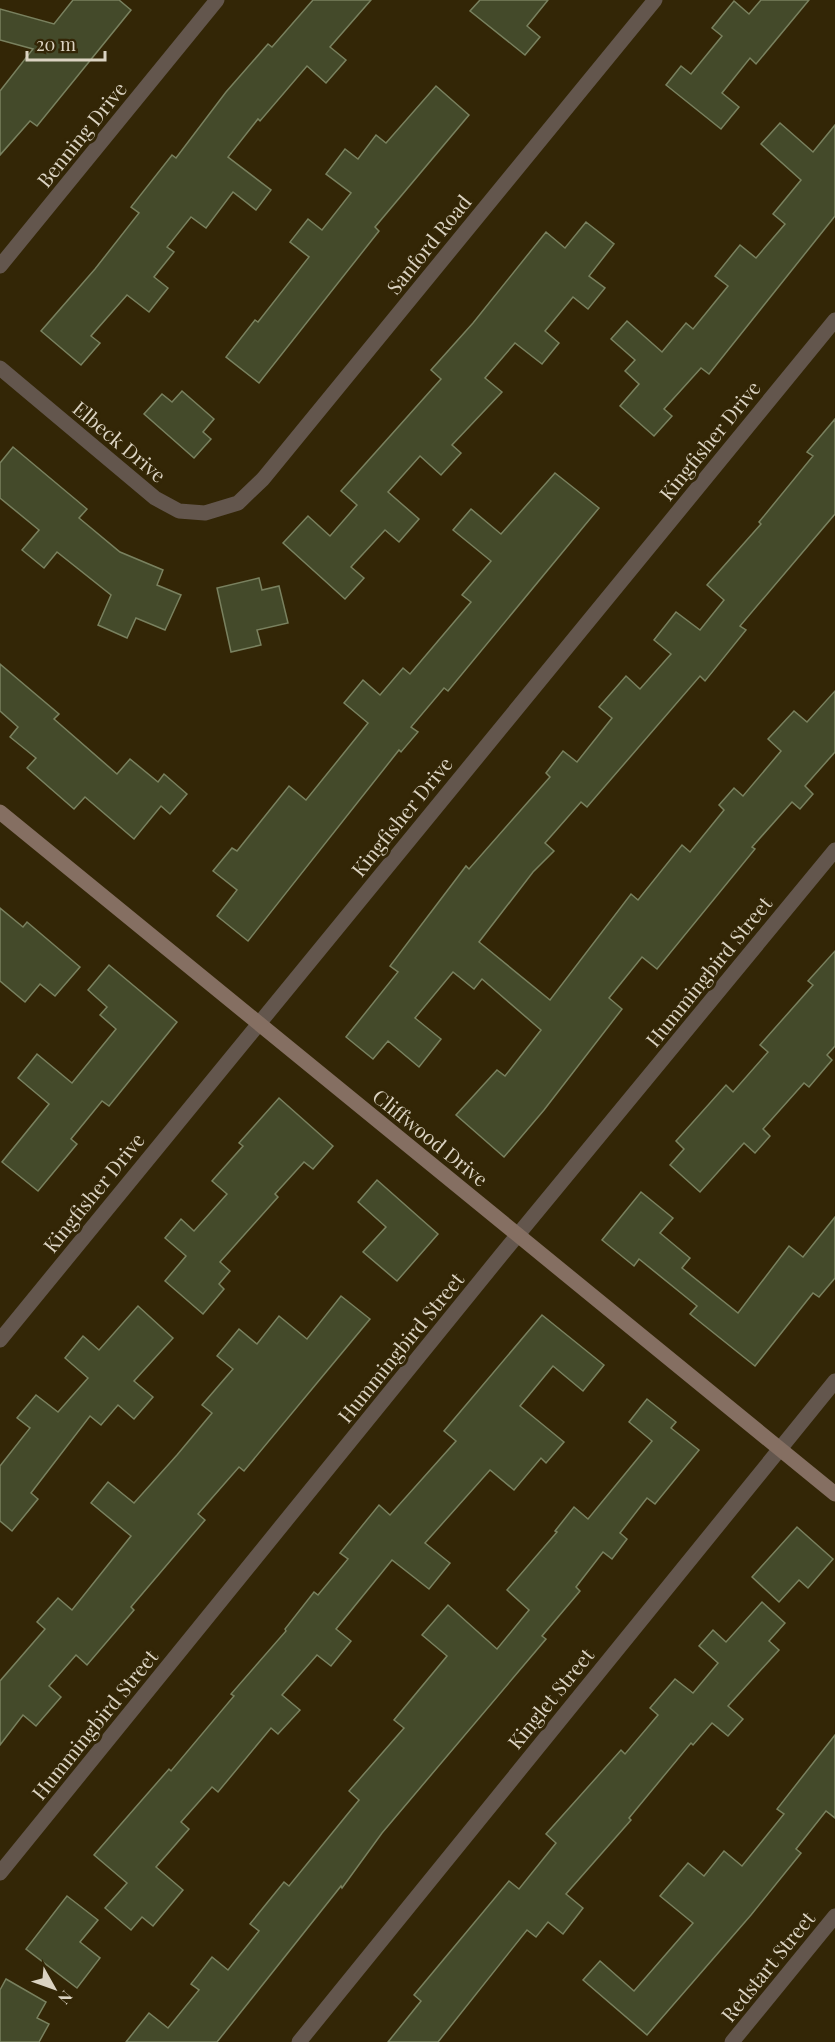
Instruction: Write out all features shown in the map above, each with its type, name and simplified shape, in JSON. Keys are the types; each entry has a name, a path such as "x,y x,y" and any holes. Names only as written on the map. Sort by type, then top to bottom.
{"street":[{"name":"Benning Drive","path":"0,266 218,0"},
{"name":"Sanford Road","path":"227,506 238,502 263,479 655,0"},
{"name":"Kingfisher Drive","path":"0,1340 835,320"},
{"name":"Elbeck Drive","path":"0,368 155,498 179,511 205,513 227,506"},
{"name":"Cliffwood Drive","path":"0,812 835,1494"},
{"name":"Hummingbird Street","path":"0,1873 518,1235 835,850"},
{"name":"Kinglet Street","path":"299,2042 835,1381"},
{"name":"Redstart Street","path":"732,2042 835,1916"}],"building":[{"path":"73,0 119,0 131,10 37,126 30,121 0,155 0,91 33,49 0,40 0,9 54,24"},
{"path":"313,0 371,0 330,47 346,60 326,83 307,66 260,121 258,119 228,157 271,190 256,210 233,192 206,228 191,217 167,247 174,252 154,277 168,288 149,312 127,295 91,336 100,343 81,365 41,331 95,269 139,213 131,207 172,155 176,158 226,92 268,44 272,47"},
{"path":"480,0 548,0 527,26 540,37 525,55 470,11"},
{"path":"761,0 809,0 756,64 750,58 722,93 739,107 721,129 666,85 681,66 691,74 722,36 712,28 734,1 749,14"},
{"path":"436,86 469,115 375,227 379,231 259,383 226,357 255,320 258,322 309,257 290,242 308,219 322,230 351,193 326,174 345,149 358,159 376,135 386,143"},
{"path":"780,123 813,152 835,125 835,216 709,374 701,368 664,409 672,416 654,436 620,406 639,384 625,371 635,360 611,339 627,321 662,352 686,323 693,329 728,286 715,276 740,245 756,258 785,224 773,214 801,180 761,144"},
{"path":"586,222 614,244 589,276 605,288 588,309 573,297 545,331 559,343 542,364 515,343 485,378 502,392 452,445 461,453 441,475 420,456 388,492 419,519 399,542 385,530 351,567 364,578 345,599 283,543 308,516 330,536 357,505 341,491 441,379 431,370 473,323 546,232 565,248"},
{"path":"182,391 214,419 203,432 211,439 194,458 144,414 162,394 172,402"},
{"path":"835,419 835,514 740,626 746,630 705,681 700,676 587,807 581,802 545,843 554,851 533,872 479,942 550,1000 631,894 638,900 682,845 690,852 724,810 719,805 734,788 743,796 781,751 768,739 794,711 807,722 835,691 835,752 805,786 813,794 800,809 792,802 752,847 755,849 657,969 642,957 609,998 622,1009 544,1110 504,1157 456,1115 497,1070 505,1076 541,1030 482,979 474,989 453,972 415,1018 441,1039 419,1067 388,1041 373,1059 346,1037 398,972 390,966 466,866 469,869 550,777 546,773 563,751 577,762 612,718 599,707 626,676 640,689 671,654 654,640 676,612 700,630 724,600 707,585 761,524 759,522 813,456 807,452"},
{"path":"13,447 87,509 79,518 120,552 163,570 157,585 181,595 165,630 136,618 127,638 98,625 111,595 57,552 44,568 22,550 39,530 0,498 0,463"},
{"path":"555,473 599,508 448,691 444,688 411,727 418,732 401,752 399,750 248,941 217,916 237,890 213,871 232,848 237,851 289,786 306,800 368,723 344,703 363,680 380,695 403,668 410,674 471,602 462,595 491,561 453,530 471,509 501,534"},
{"path":"259,578 262,590 279,586 288,623 257,630 261,645 231,652 217,588"},
{"path":"0,664 59,714 54,719 117,774 130,759 158,782 164,774 187,794 170,814 161,806 134,839 85,797 74,809 27,768 36,758 10,737 18,727 0,711"},
{"path":"0,908 23,927 27,922 80,967 55,996 40,984 25,1002 0,981"},
{"path":"835,951 835,1046 827,1055 832,1060 809,1087 804,1083 763,1129 770,1136 755,1153 744,1143 700,1192 670,1165 684,1149 676,1141 726,1085 733,1092 768,1052 760,1045 813,985 808,981"},
{"path":"109,965 177,1022 109,1106 102,1101 71,1139 77,1144 38,1191 2,1162 49,1104 18,1078 37,1054 72,1083 116,1029 100,1015 107,1007 88,990"},
{"path":"279,1098 333,1146 313,1169 304,1162 275,1194 278,1197 220,1262 230,1271 219,1284 224,1289 203,1314 165,1281 186,1256 165,1238 181,1219 194,1231 227,1194 212,1181 243,1146 239,1143"},
{"path":"377,1180 438,1234 397,1281 363,1252 386,1227 358,1202"},
{"path":"641,1192 673,1218 660,1233 690,1258 682,1268 738,1313 789,1246 803,1257 835,1217 835,1278 819,1297 813,1293 755,1366 690,1314 697,1306 639,1259 634,1266 602,1240"},
{"path":"341,1296 370,1319 244,1471 239,1467 198,1514 205,1520 131,1607 134,1610 87,1665 76,1655 49,1686 61,1697 36,1726 23,1715 0,1745 0,1681 45,1629 37,1622 58,1598 72,1610 131,1536 91,1503 108,1482 134,1503 177,1455 212,1413 202,1405 233,1369 217,1356 239,1329 257,1344 279,1316 307,1339"},
{"path":"138,1306 173,1338 134,1381 153,1397 134,1419 118,1405 101,1425 90,1416 31,1493 38,1499 12,1531 0,1521 0,1466 30,1428 17,1418 36,1395 58,1412 88,1378 65,1358 83,1336 99,1350"},
{"path":"542,1315 604,1365 583,1391 553,1366 520,1406 564,1442 546,1463 541,1458 514,1490 490,1470 425,1543 450,1563 429,1589 392,1560 336,1629 351,1641 331,1666 317,1655 282,1695 300,1710 278,1734 271,1728 218,1792 212,1787 181,1822 189,1829 156,1867 183,1890 153,1926 142,1917 131,1930 105,1908 127,1883 94,1855 169,1769 171,1771 234,1696 231,1694 286,1631 285,1629 314,1592 318,1595 348,1559 340,1553 379,1505 390,1515 456,1441 444,1431"},
{"path":"647,1399 676,1422 671,1428 699,1450 655,1504 647,1498 620,1533 627,1539 612,1559 603,1552 576,1587 580,1591 542,1636 546,1639 382,1833 342,1888 341,1886 217,2042 126,2042 149,2013 168,2028 199,1990 191,1984 212,1957 228,1970 259,1931 250,1924 284,1882 289,1886 359,1800 349,1791 404,1728 394,1720 447,1656 422,1635 448,1605 497,1649 529,1610 507,1590 557,1532 555,1531 574,1507 588,1519 652,1441 629,1422"},
{"path":"797,1527 833,1559 808,1588 799,1580 779,1602 752,1577"},
{"path":"762,1602 785,1623 769,1641 779,1650 728,1706 743,1719 728,1736 712,1723 693,1745 691,1743 629,1818 631,1820 566,1894 583,1908 563,1934 548,1922 536,1937 527,1930 438,2042 388,2042 421,2001 414,1995 509,1881 519,1889 556,1843 546,1834 621,1750 625,1754 658,1715 650,1708 675,1679 693,1693 718,1663 699,1646 713,1630 726,1642"},
{"path":"835,1735 835,1818 826,1811 796,1849 801,1853 751,1915 647,2035 583,1980 600,1961 634,1991 693,1923 660,1896 688,1863 704,1876 724,1851 742,1866 784,1814 777,1809"},
{"path":"67,1896 98,1920 80,1942 100,1958 77,1988 26,1949"},
{"path":"6,1979 46,2002 37,2018 49,2024 39,2042 0,2042 0,1990"}]}
